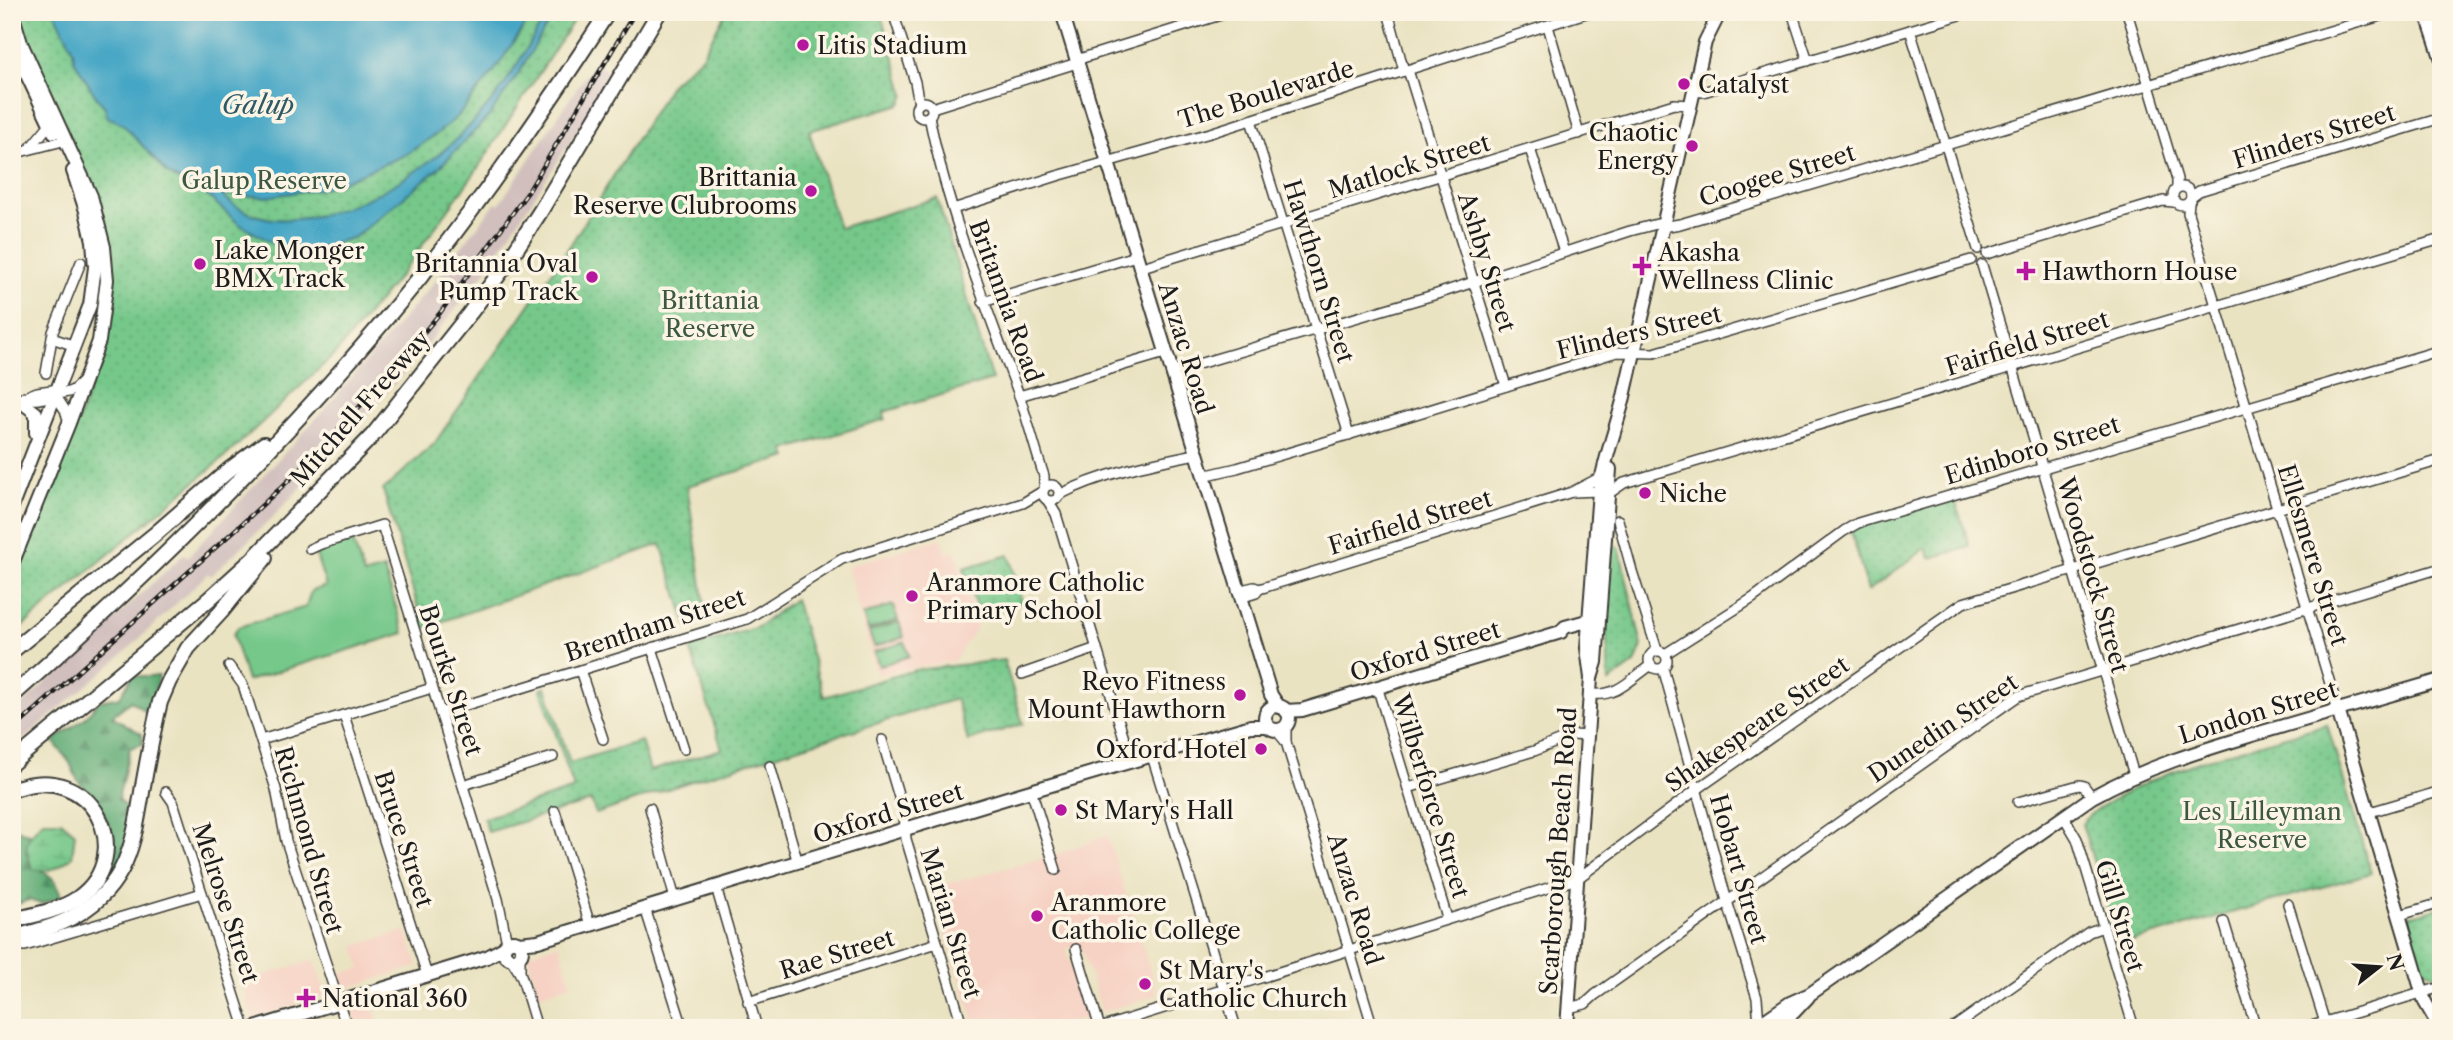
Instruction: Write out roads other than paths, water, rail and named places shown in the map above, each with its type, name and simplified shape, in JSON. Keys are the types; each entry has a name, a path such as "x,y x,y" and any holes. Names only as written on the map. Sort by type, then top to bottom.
{"highway":[{"name":"Mitchell Freeway","path":"12,696 221,500 378,327 468,215 536,122 608,12"},
{"name":"Mitchell Freeway","path":"12,763 208,600 312,500 373,435 505,266 659,12"},
{"path":"13,651 229,470 293,422"},
{"path":"14,943 78,915 102,897 118,878 132,844 160,702 176,667 188,648 221,612 312,500"},
{"path":"12,790 34,782 57,783 82,796 96,814 104,834 104,859 95,880 80,897 69,904 12,920"}],"main road":[{"name":"Anzac Road","path":"1062,12 1277,718"},
{"name":"Scarborough Beach Road","path":"1567,1028 1591,678 1596,662 1593,624 1606,477 1693,91 1705,43 1720,12"},
{"path":"2426,12 2441,57"},
{"path":"12,13 21,43 86,182 104,247 107,280 99,341 12,564"},
{"path":"12,41 79,189 93,241 95,267 87,317 12,506"},
{"path":"19,400 32,408 37,416 28,464"},
{"name":"Oxford Street","path":"513,950 905,828 1561,632 1564,627 1593,624"},
{"name":"London Street","path":"1766,1025 1790,1003 1810,994 2092,797 2134,775 2201,750 2441,680"},
{"name":"Ellesmere Street","path":"2337,710 2370,812 2422,992 2428,1009 2440,1028"},
{"path":"254,1028 513,950"}],"street":[{"name":"Britannia Road","path":"893,12 983,302 1019,396 1051,493 1132,761"},
{"path":"925,110 1230,12"},
{"name":"Ashby Street","path":"1388,12 1506,386"},
{"name":"The Boulevarde","path":"953,209 1251,120 1589,12"},
{"path":"1792,12 1808,61"},
{"path":"1693,91 1703,92 1970,12"},
{"name":"Ellesmere Street","path":"2127,12 2337,710"},
{"name":"Coogee Street","path":"1171,372 1437,294 1630,231 1657,224 1680,224 2394,12"},
{"path":"1548,26 1580,134"},
{"path":"1910,30 1978,248 1987,254 1987,261 1982,265 1975,265 1970,260 1972,252 1978,248"},
{"name":"Matlock Street","path":"983,302 1283,224 1674,104 1690,105"},
{"name":"Flinders Street","path":"1987,254 2183,193 2441,118"},
{"name":"Hawthorn Street","path":"1251,120 1349,435"},
{"path":"30,148 50,124"},
{"path":"12,154 59,142"},
{"path":"1530,149 1564,252"},
{"name":"Fairfield Street","path":"1572,492 1604,493 1624,483 2441,239"},
{"name":"Flinders Street","path":"1204,479 1617,352 1654,353 1970,260"},
{"path":"46,373 52,338 81,262"},
{"name":"Woodstock Street","path":"1982,265 2134,775"},
{"path":"52,338 75,346"},
{"name":"Edinboro Street","path":"1661,652 1753,598 1858,523 2441,349"},
{"path":"1019,396 1165,353"},
{"path":"57,394 73,391 85,379"},
{"path":"19,400 50,389 57,394 69,422"},
{"name":"Brentham Street","path":"440,713 747,619 842,559 1194,450"},
{"name":"Shakespeare Street","path":"1100,1028 1577,879 1696,790 1963,603 2441,460"},
{"name":"Fairfield Street","path":"1239,595 1254,587 1259,589 1572,492 1597,479 1606,477 1624,483"},
{"path":"1618,520 1661,652 1667,663 1663,668 1657,669 1651,665 1650,657 1661,652"},
{"name":"Bourke Street","path":"310,549 382,525 537,1028"},
{"name":"Dunedin Street","path":"1568,1002 1595,995 2018,696 2441,568"},
{"path":"652,648 684,750"},
{"path":"1022,674 1097,648"},
{"path":"1590,694 1614,692 1651,665"},
{"name":"Richmond Street","path":"229,666 243,685 261,740 276,789 286,841 347,1028"},
{"name":"Hobart Street","path":"1663,668 1727,901 1766,1025"},
{"path":"580,670 603,739"},
{"name":"Wilberforce Street","path":"1377,686 1447,918"},
{"path":"261,740 432,688"},
{"name":"Bruce Street","path":"344,715 427,975"},
{"name":"Anzac Road","path":"1277,718 1373,1028"},
{"path":"1408,788 1534,751 1573,736 1587,736"},
{"name":"Marian Street","path":"882,740 904,814 906,839 963,1028"},
{"path":"1152,756 1236,1028"},
{"path":"463,785 553,757"},
{"path":"770,766 798,863"},
{"path":"2018,802 2079,785 2084,786 2092,797"},
{"path":"1031,790 1056,870"},
{"path":"2370,812 2441,791"},
{"name":"Melrose Street","path":"166,792 173,802 245,1028"},
{"path":"650,808 675,899"},
{"path":"555,811 590,925"},
{"name":"Gill Street","path":"2064,817 2077,839 2134,1028"},
{"path":"716,887 757,1028"},
{"path":"14,943 202,892"},
{"path":"2400,915 2441,903"},
{"path":"2288,904 2325,1025"},
{"path":"645,908 683,1028"},
{"path":"2224,922 2256,1028"},
{"path":"1953,1028 2089,932 2104,927"},
{"name":"Rae Street","path":"748,1002 937,943"},
{"path":"1076,949 1100,1028"},
{"path":"2305,1028 2325,1025 2441,987"}],"water":[{"name":"Galup","path":"55,12 534,12 495,70 458,116 405,155 337,184 318,189 266,197 221,194 245,211 271,218 300,219 329,213 386,189 442,152 471,125 499,92 549,12 558,12 550,20 490,115 439,168 355,237 312,250 274,244 239,224 209,197 168,174 122,123 107,117 105,107 74,60 73,50"}],"railway":[{"path":"12,731 302,468 378,387 440,313 528,192 635,12"}],"place":[{"name":"Litis Stadium","path":"803,45"},
{"name":"Catalyst","path":"1684,84"},
{"name":"Chaotic Energy","path":"1692,146"},
{"name":"Brittania Reserve Clubrooms","path":"811,191"},
{"name":"Lake Monger BMX Track","path":"200,264"},
{"name":"Akasha Wellness Clinic","path":"1642,266"},
{"name":"Hawthorn House","path":"2026,271"},
{"name":"Britannia Oval Pump Track","path":"592,277"},
{"name":"Niche","path":"1645,493"},
{"name":"Aranmore Catholic Primary School","path":"912,596"},
{"name":"Revo Fitness Mount Hawthorn","path":"1240,695"},
{"name":"Oxford Hotel","path":"1261,749"},
{"name":"St Mary's Hall","path":"1061,810"},
{"name":"Aranmore Catholic College","path":"1037,916"},
{"name":"St Mary's Catholic Church","path":"1145,984"},
{"name":"National 360","path":"306,998"}],"park label":[{"name":"Galup Reserve","path":"264,180"},
{"name":"Brittania Reserve","path":"710,314"},
{"name":"Les Lilleyman Reserve","path":"2262,825"}]}
